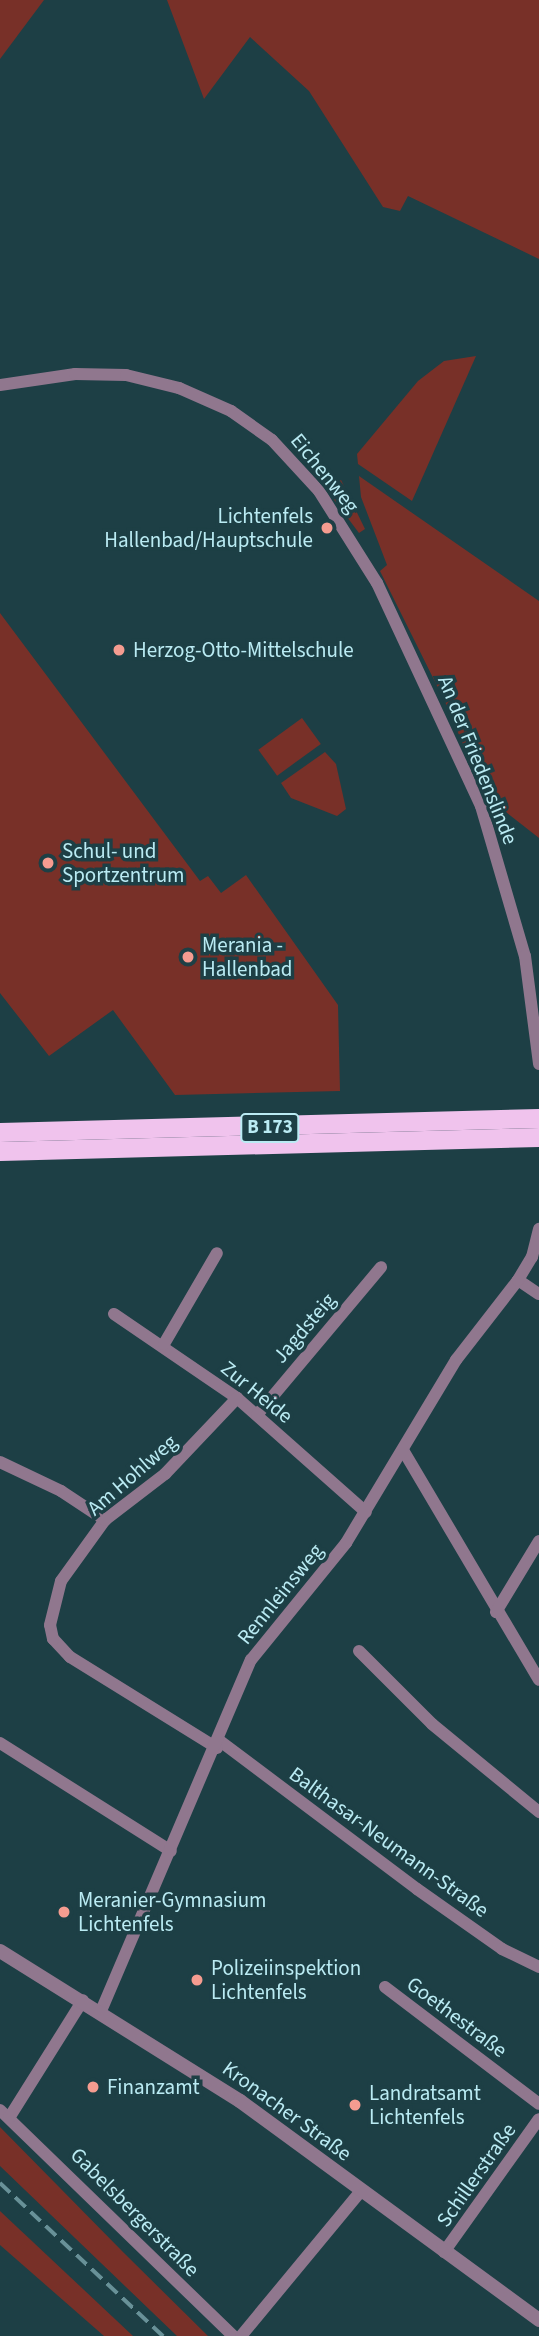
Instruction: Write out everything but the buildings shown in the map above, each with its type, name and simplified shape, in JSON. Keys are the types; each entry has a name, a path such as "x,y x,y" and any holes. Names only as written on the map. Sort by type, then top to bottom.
{"highway":[{"name":"B 173","path":"0,1132 539,1118"},
{"name":"B 173","path":"0,1151 539,1137"}],"street":[{"name":"Eichenweg","path":"0,385 55,375 125,375 207,399 272,440 299,466 366,563"},
{"name":"An der Friedenslinde","path":"366,563 438,706 481,806 525,956 539,1065"},
{"name":"Rennleinsweg","path":"101,2011 218,1745 244,1673 259,1647 366,1512 456,1360 518,1280 532,1257 539,1229"},
{"path":"164,1344 217,1252"},
{"name":"Jagdsteig","path":"257,1415 381,1267"},
{"path":"518,1280 539,1294"},
{"name":"Zur Heide","path":"114,1314 164,1344 237,1398 366,1512"},
{"name":"Am Hohlweg","path":"218,1745 70,1657 53,1639 52,1605 61,1581 105,1520 174,1466 237,1398"},
{"path":"403,1450 496,1612 539,1680"},
{"path":"0,1462 61,1491 105,1520"},
{"path":"496,1612 539,1541"},
{"path":"359,1651 432,1724 539,1812"},
{"path":"0,1743 171,1851"},
{"name":"Balthasar-Neumann-Straße","path":"218,1745 502,1949 539,1967"},
{"name":"Kronacher Straße","path":"0,1951 101,2011 240,2101 539,2320"},
{"name":"Goethestraße","path":"385,1987 539,2104"},
{"name":"Gabelsbergerstraße","path":"83,2000 5,2114 233,2336"},
{"name":"Schillerstraße","path":"444,2252 539,2119"},
{"path":"241,2336 362,2192"}],"shaded area":[{"path":"0,0 44,0 0,59"},
{"path":"167,0 539,0 539,259 408,196 400,211 383,207 309,91 250,37 204,99"},
{"path":"476,356 412,501 358,464 357,454 418,381 444,361"},
{"path":"359,476 539,601 539,838 484,795 447,706 380,571 387,565 361,497"},
{"path":"341,480 365,529 359,533 326,489"},
{"path":"0,613 200,881 208,876 221,893 246,875 338,1005 340,1091 175,1095 113,1010 49,1056 0,993"},
{"path":"302,718 321,744 277,776 258,750"},
{"path":"325,752 336,764 346,809 337,816 291,798 281,783"},
{"path":"0,2127 208,2336 177,2336 0,2166"},
{"path":"0,2211 133,2336 104,2336 0,2245"}],"railway":[{"path":"0,2183 163,2336"}],"place":[{"name":"Lichtenfels Hallenbad/Hauptschule","path":"327,528"},
{"name":"Herzog-Otto-Mittelschule","path":"119,650"},
{"name":"Schul- und Sportzentrum","path":"48,863"},
{"name":"Merania - Hallenbad","path":"188,957"},
{"name":"Meranier-Gymnasium Lichtenfels","path":"64,1912"},
{"name":"Polizeiinspektion Lichtenfels","path":"197,1980"},
{"name":"Finanzamt","path":"93,2087"},
{"name":"Landratsamt Lichtenfels","path":"355,2105"}]}
